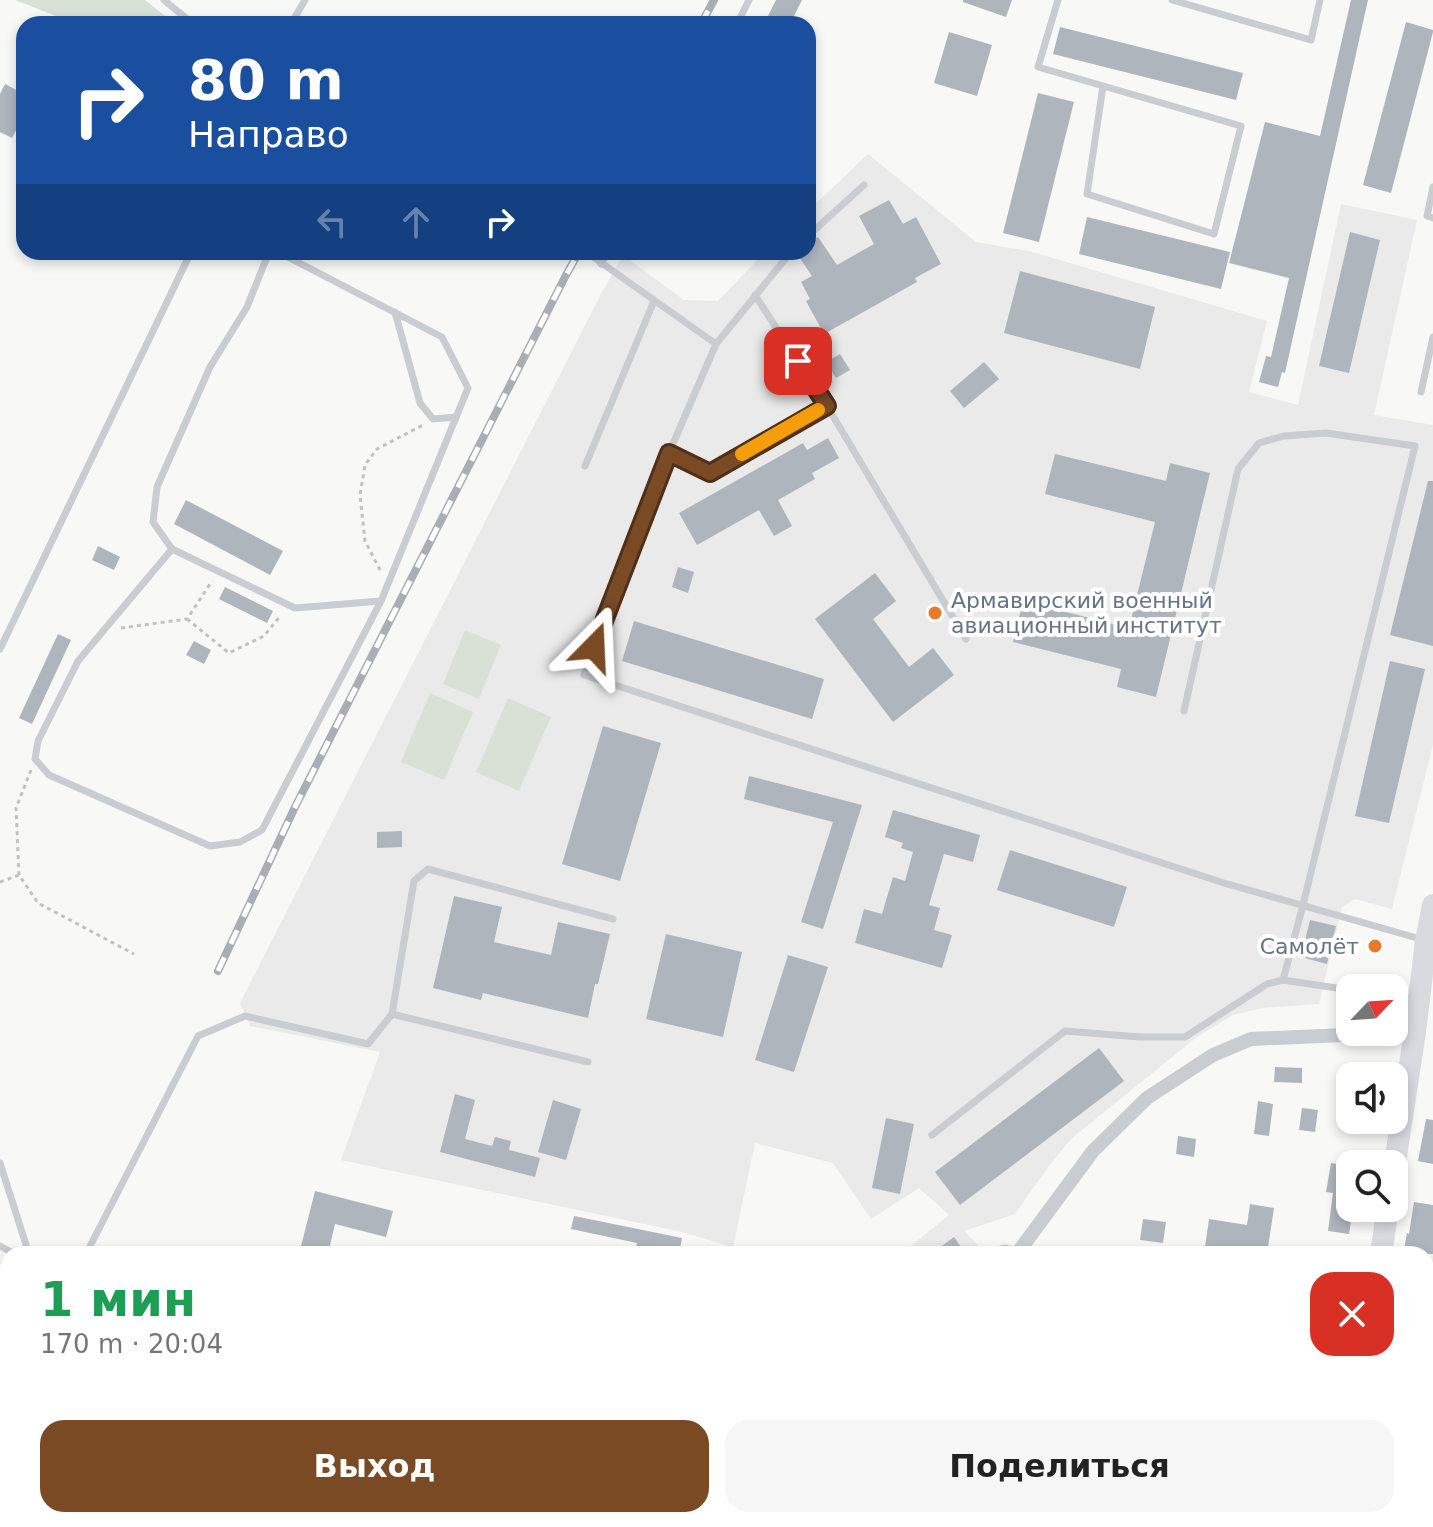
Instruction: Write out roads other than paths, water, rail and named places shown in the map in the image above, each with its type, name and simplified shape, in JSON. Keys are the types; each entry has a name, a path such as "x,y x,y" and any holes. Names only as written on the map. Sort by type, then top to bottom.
{"main road":[{"path":"1398,1150 1424,1033 1419,1001 1433,905"},
{"path":"1382,1246 1386,1222"}],"street":[{"path":"1023,1246 1093,1151 1147,1098 1213,1055 1251,1039 1424,1033"}],"lane":[{"path":"164,0 183,16"},
{"path":"1058,0 1038,67 1241,126 1214,234 1087,194 1103,86"},
{"path":"1172,0 1311,40 1320,0"},
{"path":"816,229 864,185"},
{"path":"1433,187 1427,216 1433,218"},
{"path":"0,649 187,260"},
{"path":"266,260 247,307 210,367 157,487 153,522 172,549 295,608 381,601"},
{"path":"172,549 78,661 38,741 35,759 49,775 210,846 240,842 262,830 381,601 468,388 442,337 294,260"},
{"path":"596,260 716,344"},
{"path":"601,264 603,260"},
{"path":"783,260 716,344 669,453 584,675 1209,878 1426,941"},
{"path":"755,295 827,406 966,639"},
{"path":"585,466 654,301"},
{"path":"395,312 420,403 433,419 456,417"},
{"path":"1421,392 1433,337"},
{"path":"669,453 710,473 827,406"},
{"path":"1184,711 1238,469 1259,443 1284,436 1326,433 1415,446 1283,980"},
{"path":"90,1246 198,1036 245,1016 368,1044 392,1014 414,881 428,869 613,919"},
{"path":"932,1135 1065,1031 1185,1037 1267,984 1283,980 1336,988"},
{"path":"1408,999 1419,1001"},
{"path":"392,1014 588,1062"},
{"path":"0,1163 26,1246"}],"railway":[{"path":"705,16 714,0"},
{"path":"218,971 295,807 575,260"}],"place":[{"name":"Армавирский военный авиационный институт","path":"935,613"},
{"name":"Самолёт","path":"1375,946"}]}
